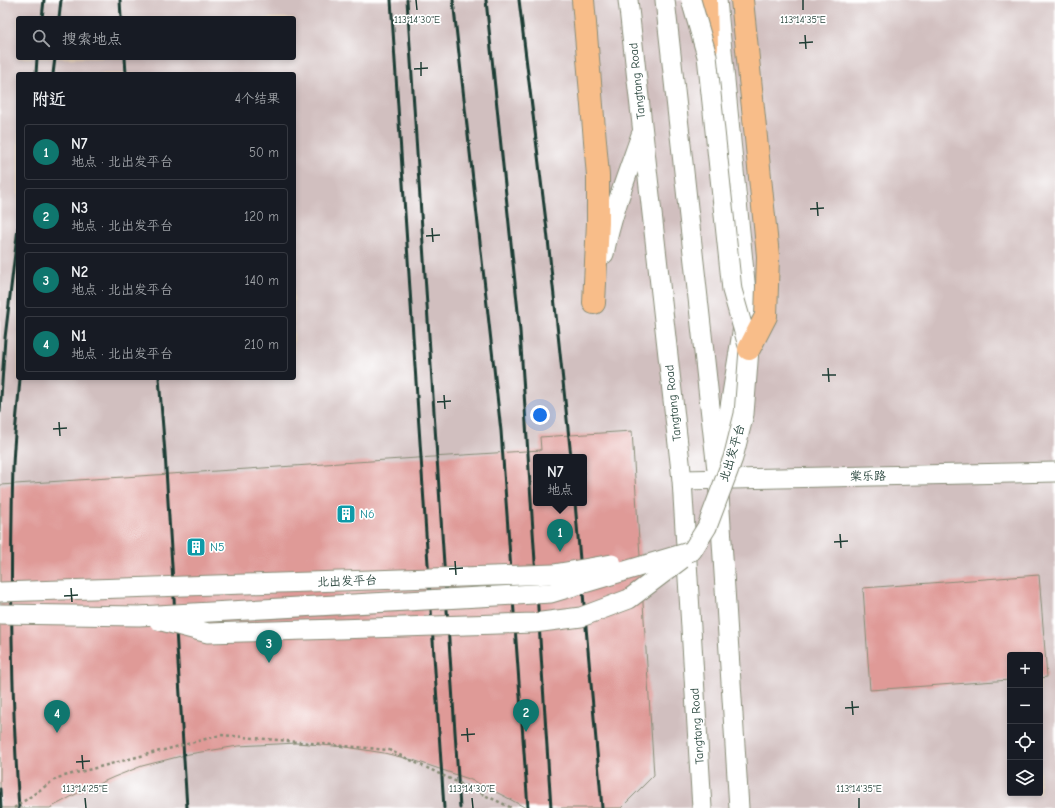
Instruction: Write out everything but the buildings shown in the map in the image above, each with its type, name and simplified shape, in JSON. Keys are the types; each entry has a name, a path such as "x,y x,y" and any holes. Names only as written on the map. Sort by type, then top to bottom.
{"main road":[{"path":"583,0 598,176 598,222 594,303"},
{"path":"706,0 707,56"},
{"path":"742,0 768,256 766,316 749,349"}],"street":[{"name":"Tangtang Road","path":"628,0 682,480 702,808"},
{"path":"665,0 718,479 739,808"},
{"path":"691,0 707,56 732,290 749,349"},
{"path":"717,0 747,302 718,479"},
{"path":"594,303 609,226 643,130"},
{"name":"北出发平台","path":"139,616 208,633 534,623 581,617 629,599 692,551 708,527 733,458 744,414 749,349"},
{"name":"棠乐路","path":"682,480 1055,472"},
{"name":"北出发平台","path":"0,592 554,574 692,551"},
{"name":"北出发平台","path":"0,614 139,616 551,593 692,551"}],"path":[{"path":"14,808 57,778 220,735 389,750 512,808"}],"shaded area":[{"path":"0,0 1055,0 1055,808 0,808"}],"railway":[{"path":"42,16 44,0"},
{"path":"59,16 61,0"},
{"path":"120,0 121,16"},
{"path":"391,0 444,808"},
{"path":"407,0 460,808"},
{"path":"453,0 501,431 528,808"},
{"path":"486,0 520,331 551,808"},
{"path":"519,0 547,230 571,454"},
{"path":"36,72 37,60"},
{"path":"53,72 55,60"},
{"path":"125,60 126,72"},
{"path":"0,412 5,338 16,245"},
{"path":"19,808 13,680 12,509 14,455 20,380"},
{"path":"159,380 187,808"},
{"path":"575,506 602,808"},
{"path":"0,789 1,808"}],"place":[{"name":"N6","path":"346,514"},
{"name":"N5","path":"196,547"},
{"name":"N7","path":"560,552"},
{"name":"N2","path":"269,663"},
{"name":"N3","path":"526,732"},
{"name":"N1","path":"57,733"}]}
